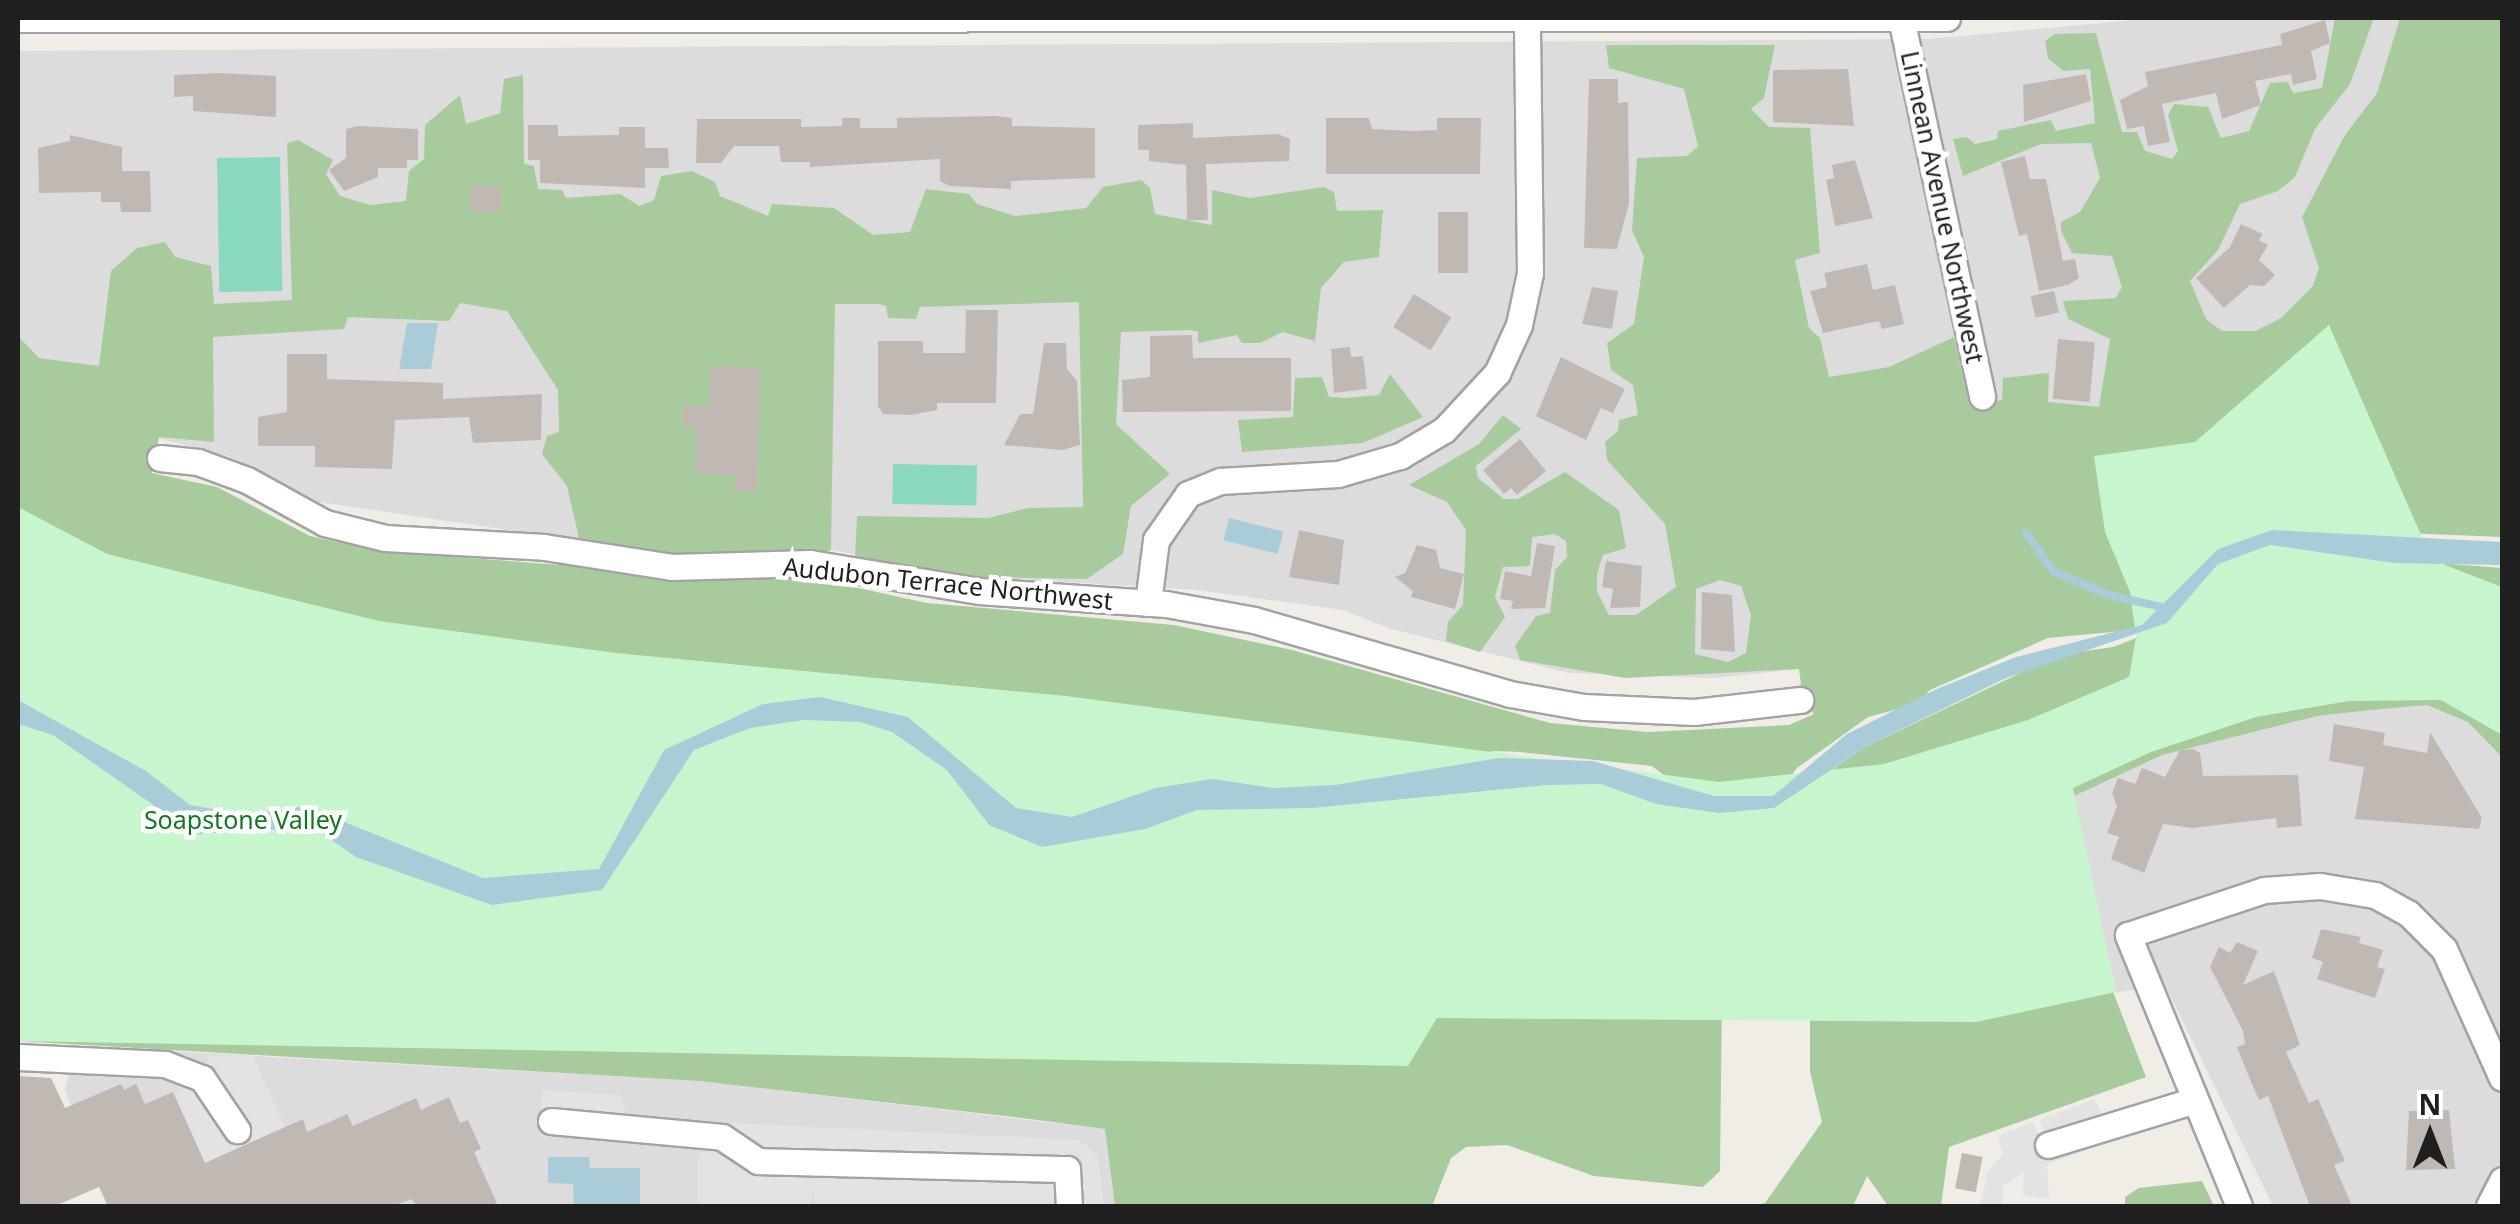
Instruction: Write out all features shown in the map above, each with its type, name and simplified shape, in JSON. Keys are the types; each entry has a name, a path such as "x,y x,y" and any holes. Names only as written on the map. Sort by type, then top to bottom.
{"street":[{"name":"Linnean Avenue Northwest","path":"1902,18 1982,396"},
{"path":"18,19 1946,18"},
{"path":"1148,602 1156,540 1188,494 1220,481 1349,472 1400,456 1444,430 1497,373 1519,325 1530,273 1527,19"},
{"name":"Audubon Terrace Northwest","path":"160,458 198,462 248,480 325,523 385,538 544,547 671,567 810,563 978,592 1148,602 1254,620 1495,690 1584,707 1694,712 1800,700"},
{"path":"2239,1206 2192,1101 2128,934 2264,890 2320,886 2375,895 2408,913 2444,949 2502,1078"},
{"path":"18,1058 165,1064 202,1078 237,1130"},
{"path":"2048,1146 2192,1101"},
{"path":"551,1121 722,1137 758,1160 1066,1170 1069,1206"},
{"path":"2489,1206 2502,1180"}],"shaded area":[{"path":"2155,18 2502,18 2502,221 1799,669 1712,678 1569,673 1391,629 1343,610 1197,590 982,577 831,550 684,556 319,502 228,456 61,414 18,357 18,51 1929,39"},
{"path":"2441,700 2502,735 2502,1206 2273,1206 2166,987 2116,992 2072,788 2257,717"},
{"path":"76,1046 699,1081 1106,1129 1115,1206 107,1206 65,1089"},
{"path":"210,1055 253,1056 285,1127 205,1163 174,1095 202,1078"},
{"path":"542,1090 619,1095 629,1118 1079,1140 1098,1156 1104,1206 815,1206 813,1186 811,1206 698,1206 698,1155 715,1145 539,1135"},
{"path":"2094,1099 2105,1118 2167,1121 2047,1164 2049,1199 2023,1195 2024,1172 2003,1186 2002,1206 1980,1206 1988,1171 2003,1154 1997,1136 2033,1122 2041,1140 2046,1137 2039,1120"}],"green space":[{"path":"2335,18 2374,18 2350,84 2315,129 2295,177 2278,191 2240,204 2218,250 2190,281 2206,319 2222,331 2255,331 2281,318 2313,286 2319,268 2302,217 2345,135 2377,93 2400,18 2502,18 2502,537 2405,533 2134,630 2048,638 1930,690 1917,704 1868,717 1797,768 1780,790 1676,785 1652,766 1520,752 1495,751 1422,768 18,691 18,336 39,358 99,366 111,271 137,248 165,242 175,257 211,266 214,304 292,300 287,143 298,140 333,160 326,174 340,196 370,205 406,201 409,171 424,159 425,125 460,95 466,124 500,113 504,79 523,75 524,164 534,166 538,189 562,190 566,198 620,194 640,206 654,200 661,176 692,171 715,182 720,196 768,216 772,204 834,208 873,235 910,232 926,189 969,194 977,204 1015,216 1086,208 1103,187 1141,180 1150,188 1155,214 1212,225 1212,190 1250,198 1324,187 1334,192 1337,211 1383,210 1379,257 1344,262 1321,288 1315,341 1283,332 1260,343 1242,343 1237,335 1198,343 1198,332 1191,330 1121,332 1116,424 1170,474 1131,506 1123,554 1087,579 982,577 855,557 857,516 988,518 1028,508 1083,507 1079,302 920,307 916,319 888,318 886,306 878,304 835,304 831,550 821,553 684,556 579,538 567,486 542,454 547,436 559,432 558,390 507,311 460,303 449,321 348,317 344,329 213,337 214,442 159,437 152,473 217,487 310,536 378,551 601,568 674,581 808,577 927,603 1174,625 1292,650 1550,723 1648,732 1789,725 1814,714 1794,689 1801,684 1799,669 1625,678 1520,660 1515,646 1536,616 1550,613 1555,570 1567,557 1566,541 1555,534 1532,537 1530,566 1503,567 1495,597 1505,617 1480,652 1446,641 1448,622 1463,605 1466,530 1447,502 1409,485 1479,444 1503,415 1521,429 1476,466 1478,478 1504,499 1518,499 1565,472 1619,510 1626,548 1603,555 1597,574 1597,591 1609,615 1636,615 1676,587 1665,524 1607,460 1605,442 1618,431 1619,420 1638,415 1633,385 1611,370 1607,343 1634,324 1644,257 1632,230 1637,158 1687,156 1698,146 1684,89 1609,68 1606,45 1775,45 1764,98 1751,109 1769,127 1810,128 1820,253 1795,260 1809,328 1820,338 1829,377 1889,367 1954,337 1969,405 2002,400 2003,378 2049,373 2048,402 2099,407 2110,339 2068,319 2063,301 2116,298 2122,287 2112,256 2072,253 2061,231 2061,222 2080,212 2100,178 2091,143 2041,144 1963,176 1953,139 1967,137 1975,144 1997,139 1998,131 2051,120 2056,131 2095,123 2090,69 2063,71 2048,58 2045,41 2055,34 2096,33 2122,132 2137,132 2145,151 2172,159 2178,151 2168,115 2174,104 2208,107 2221,138 2249,131 2270,83 2288,82 2293,93 2322,88","holes":["1720,580 1741,586 1751,615 1746,653 1728,662 1695,654 1696,589"]},
{"path":"280,157 282,291 219,292 217,158"},
{"name":"Soapstone Valley","path":"2329,325 2432,560 2502,587 2502,735 2441,700 2349,701 2256,717 2151,752 2073,788 2116,992 1976,1022 1437,1018 1408,1066 18,1041 18,507 107,554 379,621 616,653 1066,696 1719,782 1884,764 2028,720 2129,677 2136,637 2130,592 2105,532 2094,456 2195,442"},
{"path":"1390,374 1423,417 1363,443 1242,452 1238,420 1293,417 1295,378 1322,377 1329,397 1344,398 1379,395"},
{"path":"893,464 977,465 976,505 892,504"},
{"name":"Soapstone Valley","path":"2450,564 2502,568 2502,757 2468,722 2427,705 2370,710 2317,716 2162,755 2074,796 2107,976 2146,1077 1949,1147 1941,1206 1888,1206 1867,1176 1853,1206 1752,1206 1765,1203 1822,1122 1810,1072 1810,1006 1722,994 1720,1171 1703,1187 1594,1176 1507,1145 1466,1147 1451,1158 1432,1206 1115,1206 1105,1129 1030,1119 699,1081 18,1041 18,730 1631,796 1820,778 1865,747 2058,655 2113,647 2170,625 2394,566"},
{"path":"2202,1181 2214,1206 2125,1206 2125,1197 2139,1188"}],"water":[{"path":"407,323 438,323 431,369 399,369"},
{"path":"1229,518 1283,532 1278,554 1223,540"},
{"path":"2272,530 2502,542 2502,565 2394,563 2270,545 2218,564 2167,623 2006,678 1865,747 1774,808 1719,813 1656,804 1601,784 1546,785 1312,808 1197,810 1145,829 1042,847 989,825 947,770 892,732 860,722 804,720 750,728 694,750 602,890 492,905 356,857 313,827 195,834 53,735 18,724 18,700 146,771 190,805 248,815 305,806 483,878 599,869 664,750 763,704 820,697 908,717 1016,808 1072,817 1156,788 1212,779 1274,788 1335,785 1499,758 1593,761 1714,796 1773,796 1847,734 1937,689 2016,657 2142,625 2218,549"},
{"path":"548,1157 589,1157 590,1168 640,1168 640,1206 574,1206 573,1184 548,1183"}],"building":[{"path":"2325,20 2330,43 2311,51 2317,79 2293,85 2291,74 2255,81 2261,105 2222,119 2216,93 2162,104 2170,142 2148,146 2144,126 2127,129 2120,100 2148,86 2145,72 2282,45 2280,34"},
{"path":"1848,69 1854,126 1773,122 1773,70"},
{"path":"2086,74 2091,101 2024,122 2023,85"},
{"path":"174,75 276,76 276,117 193,111 193,96 174,97"},
{"path":"1589,79 1618,79 1618,103 1628,102 1629,203 1617,249 1584,248"},
{"path":"996,116 1012,118 1012,126 1095,128 1095,178 1011,181 1011,189 949,186 940,181 940,159 810,167 810,162 781,162 779,146 734,146 721,163 696,163 697,119 801,119 801,127 842,126 842,118 860,118 860,128 897,128 897,118"},
{"path":"1326,118 1369,118 1372,129 1414,131 1437,130 1437,118 1481,118 1480,174 1326,174"},
{"path":"1193,123 1193,138 1278,134 1290,139 1289,161 1206,164 1208,220 1187,220 1186,165 1149,161 1149,150 1138,150 1138,125"},
{"path":"528,125 558,125 558,136 619,135 619,127 645,127 645,148 668,148 669,168 645,168 645,188 540,183 540,160 528,160"},
{"path":"346,129 418,129 418,160 407,160 407,168 378,168 378,177 344,191 329,170 346,158"},
{"path":"70,135 122,147 122,171 150,171 151,212 121,212 120,202 101,202 101,192 39,193 38,148 70,141"},
{"path":"2025,156 2030,179 2046,179 2063,261 2075,259 2079,278 2068,285 2039,291 2027,234 2019,236 2001,162"},
{"path":"1855,160 1873,218 1835,226 1826,180 1834,178 1832,165"},
{"path":"470,186 501,186 501,212 470,212"},
{"path":"1438,212 1468,212 1468,273 1438,273"},
{"path":"2241,224 2263,234 2259,240 2268,245 2259,260 2275,275 2264,286 2250,285 2224,308 2196,278 2230,247"},
{"path":"1867,264 1873,290 1895,285 1904,324 1882,329 1879,321 1823,333 1810,291 1827,287 1824,273"},
{"path":"1592,287 1618,291 1612,329 1582,324"},
{"path":"2054,291 2059,312 2036,318 2031,296"},
{"path":"1414,294 1451,317 1431,350 1393,327"},
{"path":"966,310 998,310 996,403 937,403 937,410 911,415 883,414 878,406 878,341 923,341 923,353 965,353"},
{"path":"1192,335 1193,358 1291,358 1291,411 1123,412 1122,380 1150,377 1150,336"},
{"path":"2058,339 2095,342 2090,402 2053,399"},
{"path":"1044,343 1066,343 1067,369 1077,381 1080,445 1062,450 1004,445 1020,414 1033,414"},
{"path":"1350,347 1351,357 1363,356 1367,389 1334,393 1331,349"},
{"path":"287,354 327,354 327,379 443,383 443,399 542,394 541,440 473,443 469,417 395,420 392,469 315,467 315,446 258,446 258,417 287,412"},
{"path":"1561,357 1625,389 1613,413 1601,408 1586,440 1536,416"},
{"path":"710,367 760,368 757,492 734,491 735,475 695,474 696,427 683,427 683,405 709,406"},
{"path":"1520,439 1546,471 1517,495 1511,488 1504,494 1483,470"},
{"path":"1299,530 1344,540 1339,585 1289,577"},
{"path":"1537,543 1555,546 1545,608 1511,609 1513,601 1500,599 1505,571 1531,576"},
{"path":"1417,545 1436,550 1440,568 1464,574 1455,609 1411,597 1413,591 1395,577 1405,573"},
{"path":"1606,561 1642,566 1640,607 1610,608 1613,589 1602,587"},
{"path":"1702,592 1732,595 1735,652 1701,649"},
{"path":"2334,724 2385,733 2383,745 2427,753 2430,732 2482,818 2479,829 2355,819 2364,767 2329,761"},
{"path":"2180,750 2200,753 2203,776 2298,775 2302,826 2277,828 2276,818 2192,828 2163,824 2144,873 2111,859 2119,837 2107,833 2117,806 2112,793 2118,778 2135,784 2142,768 2165,777"},
{"path":"2321,929 2361,937 2359,943 2383,950 2377,967 2385,969 2375,998 2317,979 2323,962 2312,958"},
{"path":"2237,942 2258,951 2243,985 2274,971 2300,1045 2286,1052 2309,1103 2318,1099 2345,1161 2334,1165 2352,1206 2310,1206 2268,1096 2259,1100 2237,1047 2245,1044 2243,1031 2210,967 2219,947 2230,953"},
{"path":"18,1076 51,1078 65,1108 121,1084 124,1090 136,1084 145,1104 173,1092 205,1163 303,1119 307,1132 347,1114 353,1126 416,1098 421,1110 449,1097 460,1123 468,1120 481,1149 474,1152 498,1206 416,1206 412,1199 392,1206 108,1206 99,1187 55,1206 18,1206"},
{"path":"2449,1110 2455,1169 2406,1170 2409,1111"},
{"path":"1962,1153 1983,1157 1976,1192 1955,1188"}],"waterway":[{"path":"2026,533 2053,571 2109,595 2166,608"}]}
